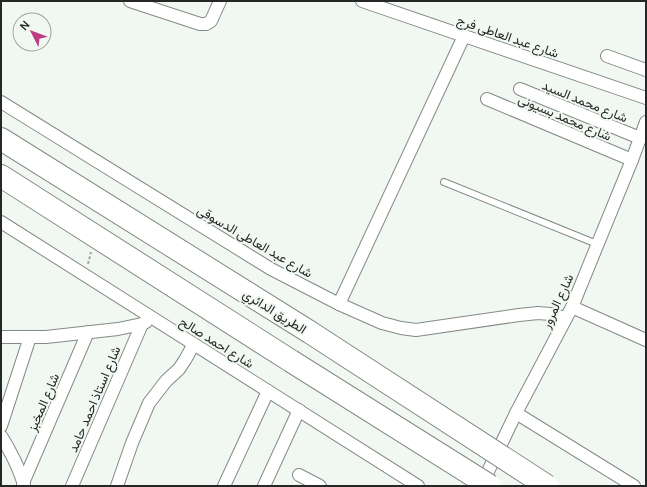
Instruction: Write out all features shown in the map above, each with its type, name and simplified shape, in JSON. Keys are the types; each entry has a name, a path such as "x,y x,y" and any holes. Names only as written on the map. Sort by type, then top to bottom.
{"highway":[{"name":"الطريق الدائري","path":"1,139 308,331 546,486"},
{"path":"1,176 291,361 468,477 490,486"}],"street":[{"path":"130,1 200,24 206,24 211,21 220,1"},
{"name":"شارع عبد العاطى فرج","path":"362,1 646,98"},
{"path":"339,304 464,36"},
{"path":"608,56 646,70"},
{"name":"شارع محمد السيد","path":"520,89 640,138"},
{"name":"شارع محمد بسيونى","path":"487,99 632,160"},
{"name":"شارع عبد العاطى الدسوقى","path":"1,102 271,269 339,304 382,323 416,330 519,314 550,314 566,318"},
{"name":"شارع المرور","path":"481,486 516,413 572,307 646,122"},
{"name":"شارع احمد صالح","path":"1,222 418,486"},
{"path":"572,307 646,340"},
{"path":"1,337 46,337 118,329 142,324 153,318"},
{"name":"شارع استاذ احمد حامد","path":"72,486 142,324"},
{"name":"شارع المخبز","path":"24,484 88,332"},
{"path":"1,426 30,337"},
{"path":"117,486 132,443 149,403 166,381 179,369 194,344"},
{"path":"224,486 268,391"},
{"path":"264,486 299,410"},
{"path":"516,413 634,486"},
{"path":"1,436 20,470 24,484"},
{"path":"299,475 320,486"}],"lane":[{"path":"444,182 598,244"}]}
